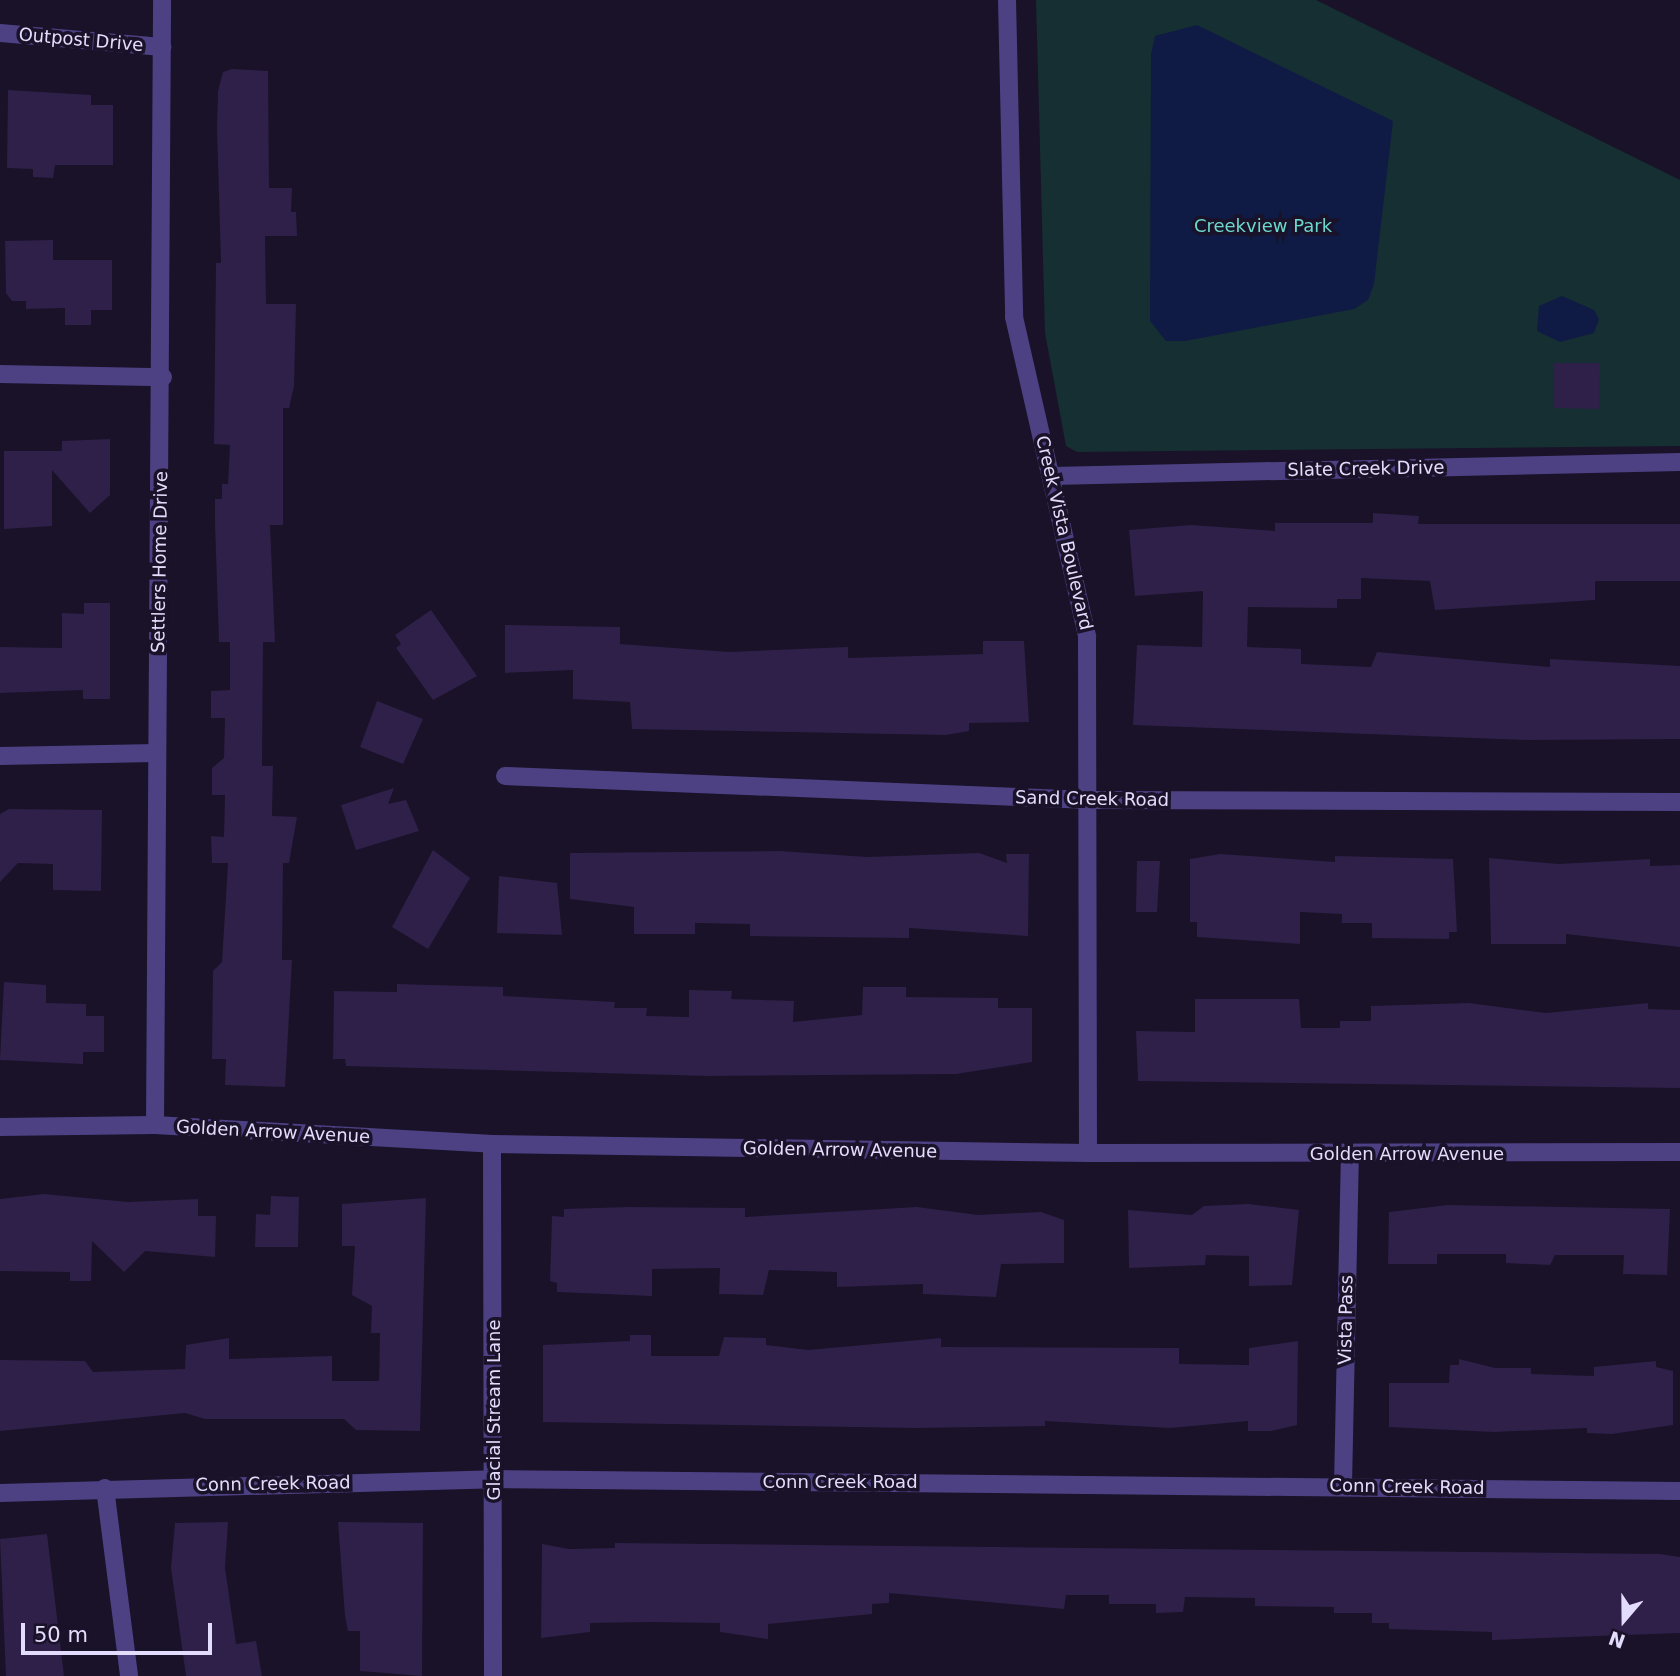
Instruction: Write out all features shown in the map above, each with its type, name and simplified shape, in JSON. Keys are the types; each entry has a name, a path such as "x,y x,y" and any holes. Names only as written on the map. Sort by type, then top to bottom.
{"street":[{"name":"Settlers Home Drive","path":"155,1125 156,753 163,377 162,0"},
{"name":"Creek Vista Boulevard","path":"1007,0 1014,317 1087,637 1090,800 1088,1153"},
{"name":"Outpost Drive","path":"0,33 162,47"},
{"path":"0,374 163,377"},
{"name":"Slate Creek Drive","path":"1052,476 1680,462"},
{"path":"0,756 156,753"},
{"name":"Sand Creek Road","path":"505,776 1090,800 1680,802"},
{"name":"Golden Arrow Avenue","path":"0,1127 155,1125 492,1144 1088,1153 1350,1155 1680,1152"},
{"name":"Glacial Stream Lane","path":"492,1144 493,1676"},
{"name":"Vista Pass","path":"1343,1485 1350,1155"},
{"name":"Conn Creek Road","path":"0,1493 494,1479 1343,1485 1680,1491"},
{"path":"105,1488 129,1676"}],"green space":[{"name":"Creekview Park","path":"1036,0 1316,0 1680,180 1680,446 1077,452 1066,446 1045,333"}],"water":[{"path":"1197,25 1393,121 1374,284 1368,300 1354,309 1185,341 1166,341 1150,321 1151,54 1155,36"},
{"path":"1562,296 1594,310 1599,319 1594,333 1560,342 1537,331 1539,306"}],"building":[{"path":"232,69 268,71 269,188 292,188 291,212 296,212 297,236 265,236 266,304 296,304 294,386 289,408 283,408 283,525 270,525 275,642 263,642 262,766 273,766 272,816 297,817 289,863 283,863 282,960 292,960 285,1087 225,1085 226,1059 212,1059 213,971 222,962 228,863 212,863 211,836 224,837 225,795 212,795 212,768 224,758 225,718 211,718 211,691 230,690 230,642 219,642 215,524 215,499 222,499 222,484 228,484 230,445 214,444 216,263 221,263 217,128 218,91 223,72"},
{"path":"8,90 91,95 91,105 113,105 113,165 55,165 53,178 33,177 33,169 7,168"},
{"path":"53,240 53,260 112,260 112,310 91,310 91,325 65,325 65,308 26,309 26,301 12,301 6,293 5,241"},
{"path":"1554,363 1600,363 1599,409 1554,408"},
{"path":"110,439 110,495 90,513 52,470 52,526 4,529 4,451 62,451 62,441"},
{"path":"1373,513 1419,516 1418,524 1680,524 1680,581 1595,581 1595,600 1435,610 1430,581 1361,578 1361,599 1337,599 1337,608 1248,607 1247,647 1301,649 1301,664 1371,667 1377,652 1550,667 1550,659 1680,666 1680,739 1528,740 1133,725 1137,645 1202,647 1203,591 1135,596 1129,530 1191,525 1275,531 1275,523 1373,523"},
{"path":"84,603 110,603 110,699 83,699 83,690 0,693 0,647 62,648 62,613 84,614"},
{"path":"431,610 477,676 433,700 396,648 401,644 395,635"},
{"path":"505,625 620,627 620,644 729,652 848,647 848,658 983,654 983,641 1024,641 1029,722 969,723 969,731 946,735 632,729 630,702 573,699 573,670 505,673"},
{"path":"377,701 423,719 403,764 360,747"},
{"path":"394,788 388,804 406,800 419,831 356,850 341,805"},
{"path":"9,809 102,810 101,891 53,890 53,864 18,863 0,882 0,814"},
{"path":"433,850 470,878 428,949 392,927"},
{"path":"780,851 867,857 979,853 1007,863 1006,854 1029,854 1028,936 909,928 909,938 750,936 750,924 695,923 695,934 634,934 634,907 570,899 570,853"},
{"path":"1220,854 1335,862 1335,856 1453,859 1457,932 1449,932 1449,939 1372,938 1372,923 1342,923 1342,914 1300,912 1300,944 1197,937 1197,922 1190,922 1190,859"},
{"path":"1489,858 1558,864 1650,859 1650,866 1680,865 1680,947 1566,934 1566,944 1491,944"},
{"path":"1137,861 1160,861 1157,912 1136,912"},
{"path":"499,876 557,883 562,935 497,933"},
{"path":"4,982 46,985 46,1003 86,1004 86,1016 104,1016 104,1052 83,1052 83,1064 0,1060"},
{"path":"397,984 503,987 503,996 615,1002 614,1008 647,1008 646,1016 689,1017 689,990 732,991 731,999 794,1001 793,1022 862,1015 863,987 906,987 906,997 998,998 998,1008 1032,1008 1032,1062 956,1074 709,1076 346,1066 345,1059 333,1059 334,991 397,992"},
{"path":"1195,999 1299,999 1301,1028 1340,1028 1340,1021 1371,1021 1371,1006 1469,1003 1546,1013 1648,1003 1648,1009 1680,1010 1680,1088 1138,1081 1136,1031 1195,1032"},
{"path":"44,1194 128,1202 198,1199 198,1216 216,1216 215,1257 145,1251 124,1272 92,1241 91,1281 70,1281 70,1272 0,1271 0,1199"},
{"path":"271,1196 299,1197 298,1247 255,1247 256,1214 270,1215"},
{"path":"426,1198 420,1431 356,1430 344,1419 205,1419 185,1413 0,1431 0,1360 85,1361 93,1372 185,1369 186,1345 229,1338 229,1359 332,1356 332,1381 379,1381 380,1333 371,1333 372,1306 352,1295 355,1246 342,1246 342,1204"},
{"path":"1248,1204 1299,1210 1292,1285 1249,1286 1249,1256 1206,1255 1205,1265 1129,1268 1128,1210 1192,1215 1204,1206"},
{"path":"1448,1205 1670,1209 1667,1275 1623,1274 1624,1255 1555,1255 1550,1265 1506,1263 1506,1254 1437,1254 1437,1264 1388,1264 1389,1212"},
{"path":"917,1207 978,1215 1041,1212 1064,1220 1064,1263 1001,1264 996,1297 923,1294 923,1284 837,1287 837,1272 769,1270 763,1295 719,1294 720,1268 652,1269 652,1296 557,1292 557,1283 550,1281 552,1216 564,1217 564,1209 745,1208 745,1217"},
{"path":"630,1335 651,1335 651,1356 719,1356 724,1337 766,1338 766,1345 808,1350 941,1338 941,1347 1179,1348 1179,1364 1249,1365 1249,1348 1298,1341 1297,1425 1271,1431 1248,1431 1248,1421 1170,1428 1045,1421 1045,1426 914,1428 543,1422 543,1345 630,1341"},
{"path":"1459,1359 1495,1368 1531,1368 1531,1374 1594,1376 1594,1367 1656,1361 1656,1367 1673,1371 1673,1425 1612,1434 1587,1433 1587,1428 1494,1432 1389,1427 1389,1383 1449,1383 1450,1365 1459,1365"},
{"path":"228,1522 225,1568 236,1644 256,1641 262,1676 186,1676 171,1568 175,1523"},
{"path":"338,1522 423,1523 422,1676 360,1671 360,1631 348,1631 345,1616"},
{"path":"47,1534 64,1676 6,1676 0,1539"},
{"path":"615,1543 1660,1554 1680,1557 1680,1633 1492,1640 1492,1632 1389,1629 1389,1623 1372,1623 1372,1613 1334,1613 1334,1607 1255,1606 1255,1598 1185,1597 1183,1612 1156,1613 1156,1604 1109,1604 1109,1595 1066,1595 1064,1609 889,1593 889,1603 872,1604 872,1614 768,1624 768,1639 720,1632 720,1623 649,1622 590,1623 590,1632 541,1638 542,1544 569,1549 615,1548"}]}
